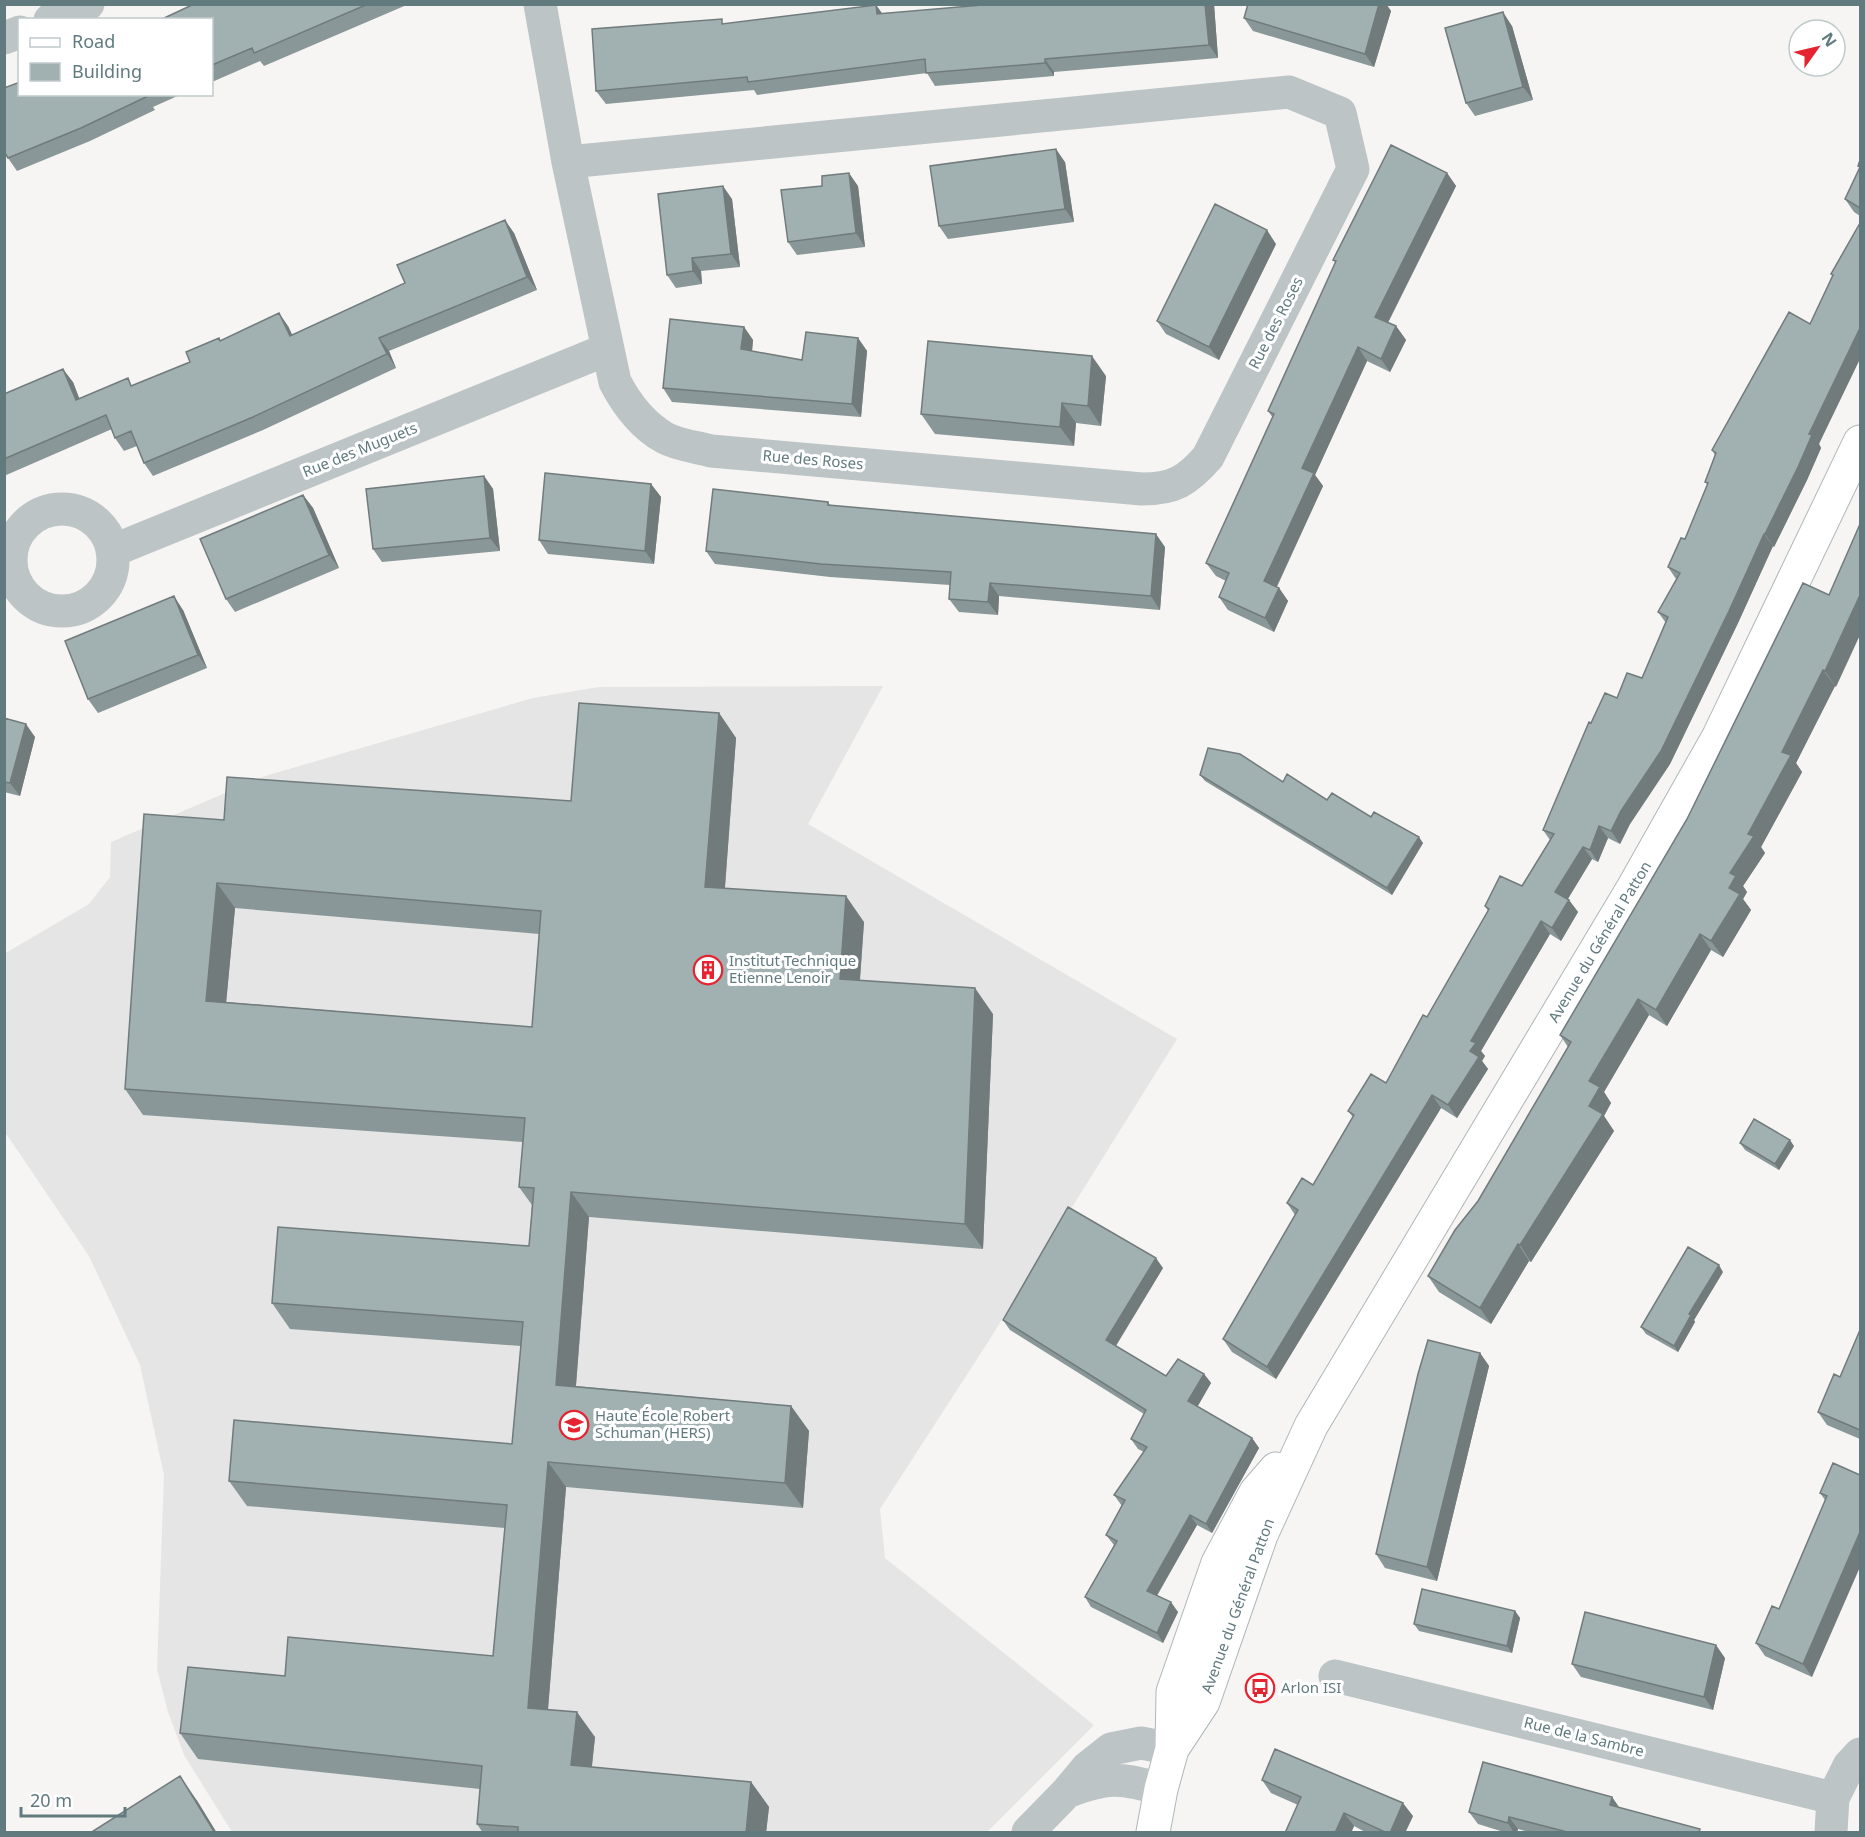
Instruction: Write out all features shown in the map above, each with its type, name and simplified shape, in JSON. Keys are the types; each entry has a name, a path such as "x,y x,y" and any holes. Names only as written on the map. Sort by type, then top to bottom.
{"main road":[{"name":"Avenue du Général Patton","path":"1153,1833 1161,1789 1172,1749 1173,1692 1218,1563 1256,1492 1311,1426 1632,890 1707,756 1860,442"}],"street":[{"path":"55,18 88,4"},
{"name":"Rue des Roses","path":"540,4 568,162 615,382 628,406 639,418 666,439 711,451 1142,489 1163,489 1181,482 1194,474 1208,457 1353,169 1340,112 1289,92 568,162"},
{"name":"Rue des Muguets","path":"112,551 608,349"},
{"name":"Rue de la Sambre","path":"1335,1676 1833,1798"},
{"path":"1028,1833 1087,1768 1111,1749 1141,1743 1172,1749"},
{"path":"1831,1833 1833,1798 1849,1766 1860,1754"},
{"path":"1067,1792 1097,1781 1130,1780 1161,1789"}],"shaded area":[{"path":"883,686 808,824 1177,1039 988,1342 880,1509 885,1558 1094,1725 987,1832 232,1832 184,1755 168,1712 157,1669 164,1475 140,1365 89,1256 5,1132 4,954 89,904 110,877 111,842 265,776 533,698 599,687"}],"building":[{"path":"194,4 368,4 254,53 252,48 213,65 213,18 164,18"},
{"path":"994,4 1205,4 1209,45 1045,59 1045,63 926,73 925,59 748,82 747,77 596,91 592,29 722,19 722,24 876,5 877,14"},
{"path":"1248,4 1379,4 1365,54 1244,18"},
{"path":"1503,12 1523,87 1466,103 1445,28"},
{"path":"18,83 18,96 146,97 81,128 8,158 4,151 4,88"},
{"path":"1391,145 1447,173 1375,317 1396,326 1381,359 1358,347 1302,468 1314,473 1264,581 1279,588 1265,618 1219,597 1229,573 1206,563 1274,414 1268,411 1336,261 1333,260"},
{"path":"1056,149 1065,209 939,226 930,166"},
{"path":"1860,167 1860,208 1845,199"},
{"path":"849,173 856,233 788,242 781,190 822,186 822,176"},
{"path":"723,186 731,254 692,258 693,271 667,275 658,194"},
{"path":"1215,204 1267,230 1209,347 1157,321"},
{"path":"505,220 527,277 379,338 387,354 253,417 144,463 131,431 115,438 106,415 4,459 4,394 63,369 76,400 128,378 131,386 190,362 186,352 219,338 220,341 279,313 290,336 405,283 397,265"},
{"path":"1860,223 1860,328 1809,434 1812,435 1798,467 1661,751 1621,811 1611,831 1599,826 1590,850 1583,847 1555,892 1569,900 1552,928 1541,921 1471,1041 1476,1043 1470,1051 1479,1057 1448,1105 1432,1095 1267,1367 1223,1339 1298,1210 1287,1203 1302,1178 1313,1185 1354,1115 1348,1111 1371,1074 1386,1083 1423,1015 1427,1017 1489,909 1485,906 1500,876 1522,886 1554,834 1543,830 1589,722 1591,723 1605,693 1617,698 1627,673 1642,678 1668,617 1658,612 1680,573 1668,567 1681,538 1685,539 1708,483 1705,482 1716,453 1712,450 1789,312 1810,324 1833,275 1831,274"},
{"path":"670,319 744,327 741,349 802,360 806,332 858,338 852,404 663,388"},
{"path":"928,341 1092,356 1088,406 1062,403 1060,427 921,414"},
{"path":"545,473 651,484 645,551 539,540"},
{"path":"484,476 490,538 373,549 366,489"},
{"path":"713,489 828,502 828,505 1156,534 1151,596 990,583 988,602 949,599 951,572 821,564 706,551"},
{"path":"303,495 329,555 226,599 200,539"},
{"path":"1860,524 1860,595 1825,671 1823,670 1782,752 1791,755 1748,834 1754,836 1730,873 1736,876 1729,888 1740,894 1711,941 1700,934 1656,1010 1638,999 1589,1081 1600,1087 1589,1106 1603,1114 1520,1245 1518,1244 1480,1308 1428,1276 1455,1230 1478,1201 1571,1042 1560,1035 1687,819 1803,583 1829,595"},
{"path":"174,596 198,655 88,699 65,641"},
{"path":"579,703 719,713 705,887 846,896 840,979 975,988 965,1224 571,1192 556,1385 791,1406 785,1483 548,1462 528,1708 577,1712 571,1765 751,1782 746,1833 518,1833 518,1827 477,1824 482,1766 180,1733 188,1667 285,1676 288,1637 493,1656 507,1505 229,1481 234,1420 512,1444 523,1322 272,1303 278,1227 529,1246 534,1188 519,1187 525,1118 125,1089 144,814 224,820 227,777 571,801","holes":["217,883 541,911 532,1027 206,1001"]},
{"path":"4,718 26,724 10,783 4,782"},
{"path":"1208,748 1240,754 1283,782 1287,774 1327,800 1332,793 1371,817 1374,812 1419,837 1387,888 1200,775"},
{"path":"1754,1119 1790,1140 1775,1164 1740,1143"},
{"path":"1068,1207 1156,1258 1106,1340 1166,1376 1178,1359 1204,1374 1188,1401 1252,1438 1206,1524 1190,1515 1147,1591 1171,1602 1157,1633 1085,1597 1117,1541 1106,1535 1125,1500 1114,1495 1147,1447 1131,1439 1146,1410 1003,1320"},
{"path":"1688,1247 1719,1265 1689,1314 1691,1315 1674,1346 1641,1327"},
{"path":"1860,1330 1860,1430 1818,1412 1834,1374 1840,1377"},
{"path":"1428,1340 1480,1353 1427,1567 1376,1554"},
{"path":"1833,1463 1860,1475 1860,1532 1803,1664 1756,1643 1772,1606 1779,1609 1827,1496 1820,1493"},
{"path":"1422,1589 1515,1611 1507,1646 1414,1624"},
{"path":"1585,1612 1716,1645 1704,1697 1572,1664"},
{"path":"1275,1749 1403,1803 1390,1833 1344,1813 1335,1833 1285,1833 1301,1797 1262,1780"},
{"path":"1483,1762 1612,1797 1610,1805 1700,1829 1699,1833 1571,1833 1509,1817 1508,1823 1469,1812"},
{"path":"180,1776 215,1833 90,1833"}],"place":[{"name":"Institut Technique Etienne Lenoir","path":"708,970"},
{"name":"Haute École Robert Schuman (HERS)","path":"574,1425"},
{"name":"Arlon ISI","path":"1260,1688"}]}
